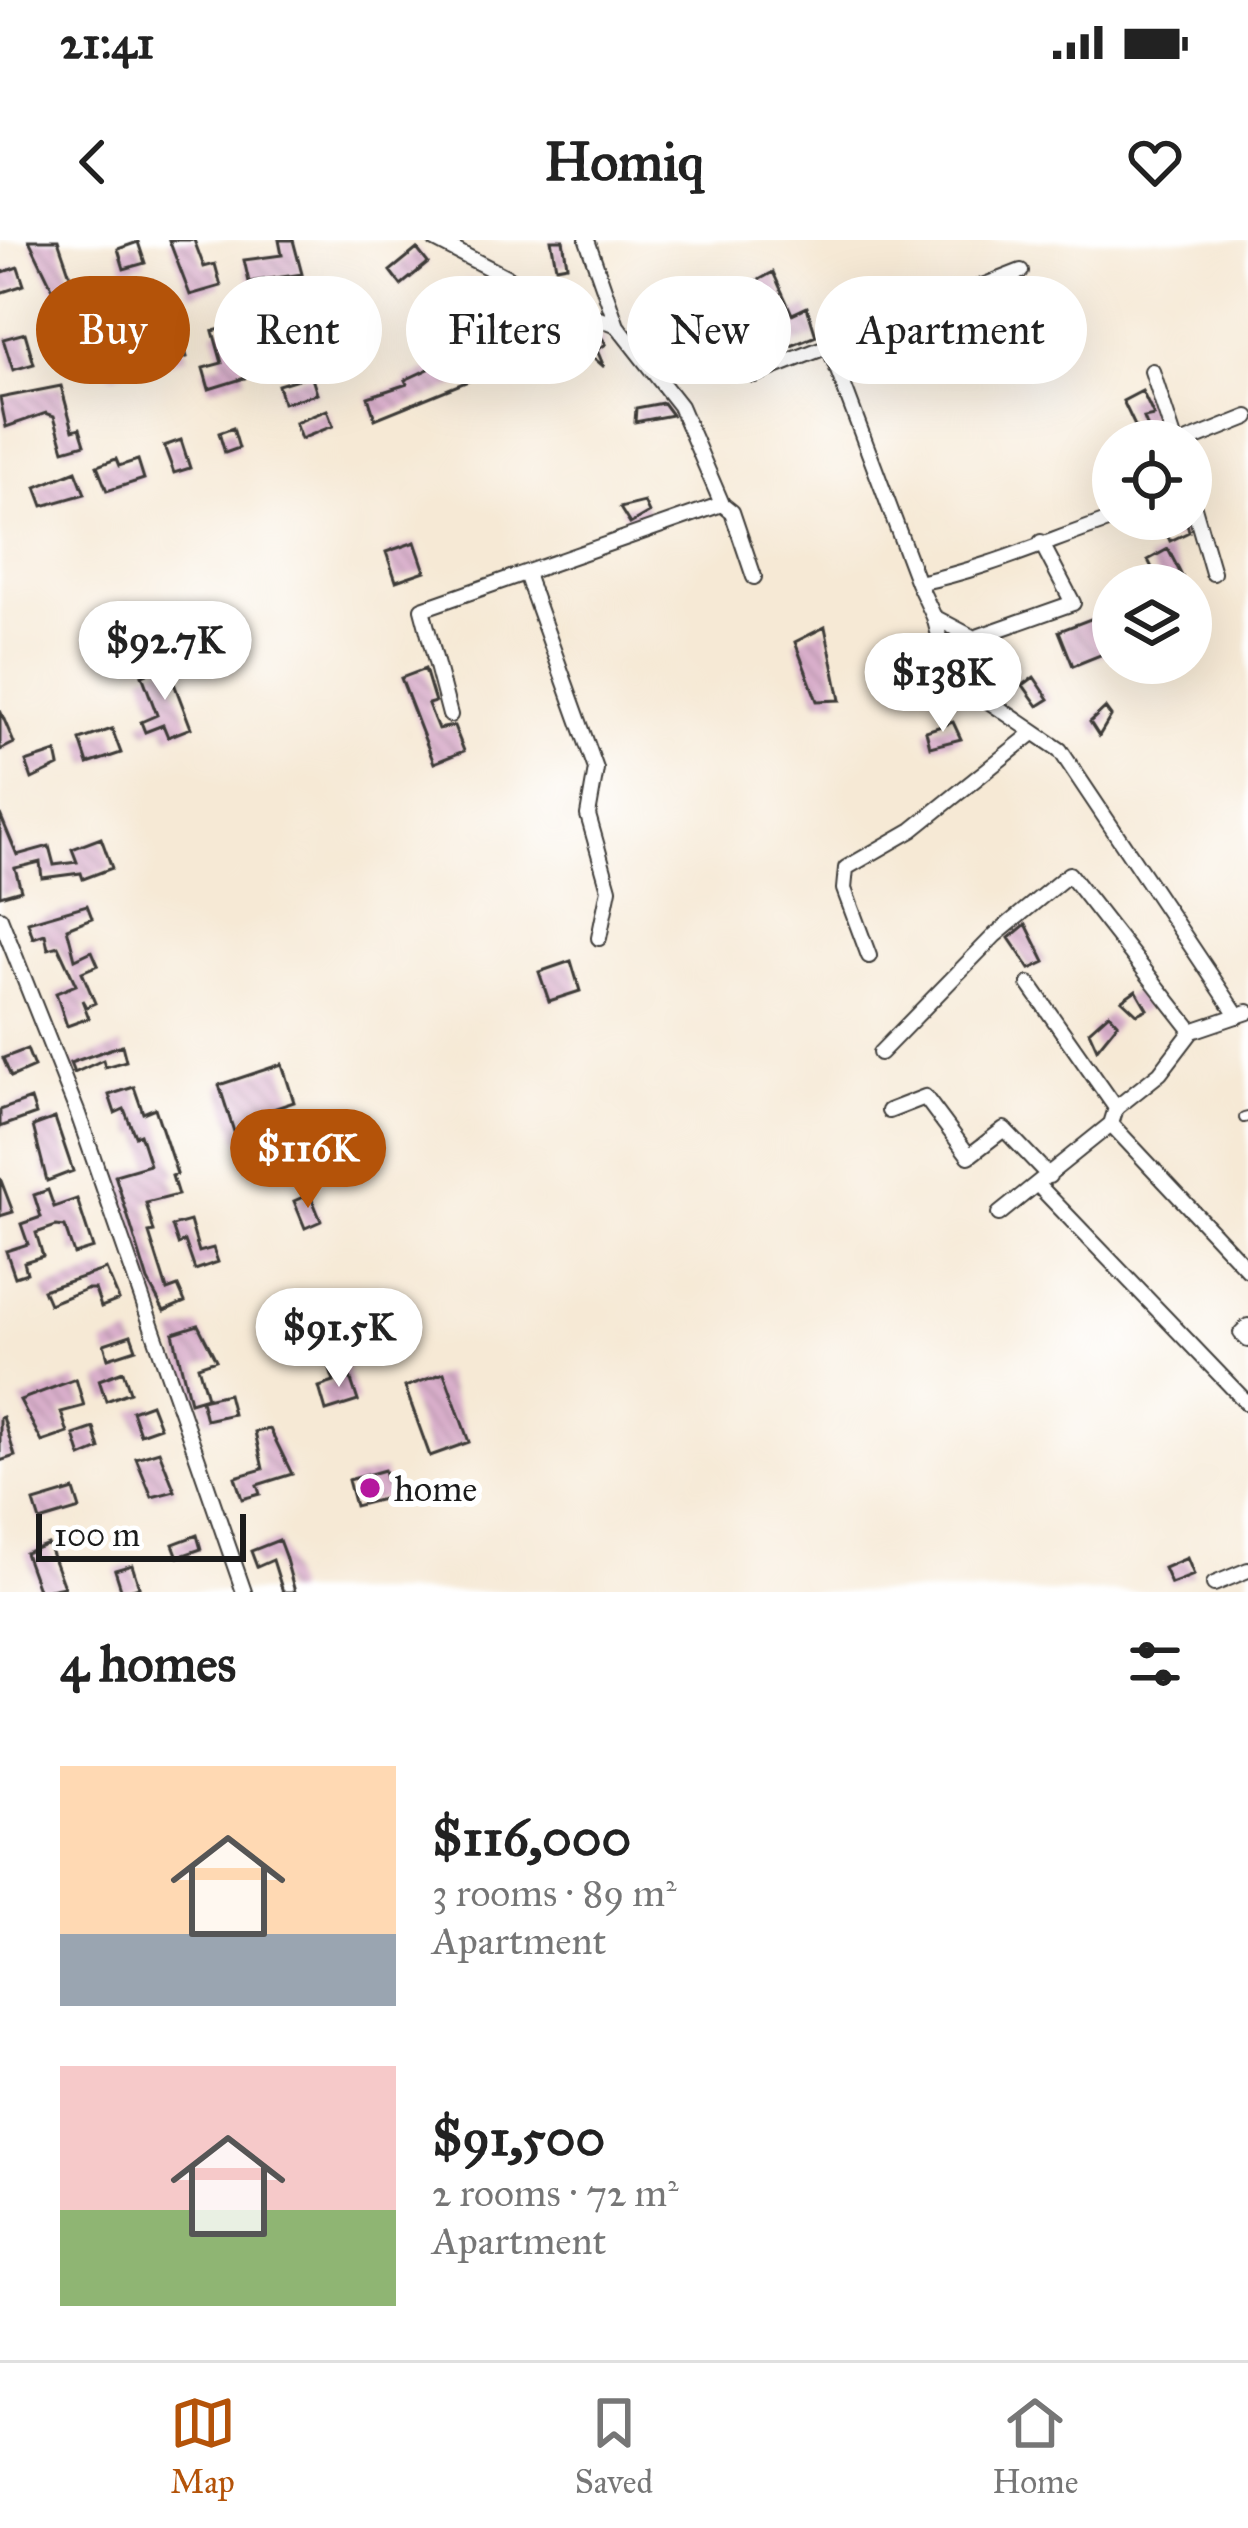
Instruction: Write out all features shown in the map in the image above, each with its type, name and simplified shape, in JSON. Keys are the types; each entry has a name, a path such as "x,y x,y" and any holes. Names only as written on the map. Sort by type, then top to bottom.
{"street":[{"path":"435,240 549,299 617,326"},
{"path":"587,240 617,326 680,406 722,504 732,512 754,577"},
{"path":"1008,276 1021,271"},
{"path":"1152,371 1167,420"},
{"path":"843,384 934,617 945,658 978,694 1060,750 1243,1014 1192,1031 1160,1073 1044,1180 999,1214"},
{"path":"1212,431 1248,417"},
{"path":"450,715 422,609 722,504"},
{"path":"919,583 978,571 1092,525"},
{"path":"1203,540 1213,573"},
{"path":"934,617 974,638 1072,603 1041,542"},
{"path":"526,574 596,769 588,815 609,889 599,938"},
{"path":"868,956 844,890 846,868 912,830 1033,733"},
{"path":"880,1053 995,935 1069,874 1192,1031"},
{"path":"0,918 78,1114 244,1592"},
{"path":"1029,984 1114,1116 1248,1270"},
{"path":"889,1111 925,1097 969,1156 1004,1130 1248,1404"},
{"path":"1248,1327 1240,1333 1248,1340"},
{"path":"1214,1584 1248,1570"}],"building":[{"path":"29,240 58,240 70,276 46,276"},
{"path":"169,240 194,240 204,267 215,264 218,276 214,276 214,288 190,295 190,276 183,276"},
{"path":"279,240 293,240 302,274 248,276 244,260 282,255"},
{"path":"551,240 563,240 567,265 556,267"},
{"path":"138,242 145,263 124,269 118,249"},
{"path":"417,249 428,263 406,276 401,285 390,271"},
{"path":"18,267 24,285 0,293 0,273"},
{"path":"807,307 815,336 791,346 791,312"},
{"path":"25,333 34,364 13,370 3,339"},
{"path":"214,365 214,384 225,384 209,389 203,368"},
{"path":"314,384 317,394 283,403 278,385"},
{"path":"407,384 461,384 375,419 368,397"},
{"path":"61,386 73,430 80,428 85,444 64,450 54,416 46,413 6,427 0,398"},
{"path":"1142,391 1154,416 1132,420 1123,401"},
{"path":"663,403 672,415 635,422 636,408"},
{"path":"327,410 333,426 301,439 295,423"},
{"path":"233,428 239,448 225,453 219,433"},
{"path":"181,440 190,468 174,473 164,446"},
{"path":"116,459 119,466 138,460 144,479 107,491 97,466"},
{"path":"76,471 85,494 43,506 36,487"},
{"path":"644,502 649,513 630,524 620,508"},
{"path":"415,542 425,571 396,581 386,552"},
{"path":"1168,549 1176,564 1150,564 1148,560"},
{"path":"1092,618 1092,658 1073,666 1059,631"},
{"path":"825,627 840,700 817,701 795,642"},
{"path":"167,665 191,728 168,737 163,725 145,732 141,722 157,715 142,675"},
{"path":"425,669 435,702 428,704 438,729 454,726 464,751 434,763 401,678"},
{"path":"1034,677 1049,699 1038,706 1023,685"},
{"path":"1105,708 1111,716 1099,736 1090,722"},
{"path":"0,710 14,743 0,750"},
{"path":"953,722 961,739 930,747 926,731"},
{"path":"112,729 121,753 88,764 80,740"},
{"path":"56,752 59,766 32,779 26,762"},
{"path":"0,814 17,855 49,846 54,865 77,862 72,849 101,838 112,868 83,879 81,873 42,878 40,862 15,868 21,890 0,896"},
{"path":"87,905 92,918 67,928 75,959 92,951 98,965 82,972 95,1003 86,1007 82,1000 89,1018 67,1026 56,993 76,985 58,946 48,949 45,934 33,938 28,922"},
{"path":"1026,924 1045,962 1030,969 1009,938"},
{"path":"571,961 580,991 549,1001 539,972"},
{"path":"1136,990 1147,1009 1137,1014 1122,1000"},
{"path":"1109,1013 1118,1023 1097,1049 1089,1031"},
{"path":"122,1045 126,1061 105,1067 103,1060 74,1073 70,1063"},
{"path":"27,1049 34,1067 11,1077 3,1058"},
{"path":"282,1064 294,1102 258,1114 267,1139 246,1146 244,1138 237,1141 219,1085"},
{"path":"134,1087 143,1113 155,1108 177,1174 172,1176 178,1195 146,1203 154,1232 149,1233 167,1290 178,1286 185,1302 164,1311 148,1281 115,1175 150,1165 140,1134 135,1136 124,1109 115,1113 109,1095"},
{"path":"31,1099 36,1114 0,1127 0,1110"},
{"path":"55,1118 73,1171 47,1181 33,1126"},
{"path":"0,1178 13,1212 0,1216"},
{"path":"48,1190 54,1207 77,1199 93,1248 74,1254 65,1227 36,1233 43,1256 24,1262 27,1273 15,1277 6,1251 28,1244 21,1224 41,1217 34,1195"},
{"path":"310,1194 321,1221 305,1228 294,1201"},
{"path":"190,1221 199,1252 213,1248 218,1262 195,1270 185,1241 178,1244 172,1226"},
{"path":"106,1269 119,1300 101,1307 95,1289 86,1289 49,1304 43,1290"},
{"path":"198,1325 216,1360 198,1366 207,1397 190,1402 173,1333"},
{"path":"131,1335 136,1349 108,1358 104,1344"},
{"path":"346,1365 358,1401 326,1411 319,1387 334,1382 330,1370"},
{"path":"123,1371 130,1392 106,1401 99,1380"},
{"path":"444,1373 469,1442 430,1456 405,1387"},
{"path":"76,1379 84,1406 61,1412 68,1433 42,1442 20,1400"},
{"path":"228,1394 233,1414 206,1420 201,1400"},
{"path":"151,1404 160,1427 140,1434 132,1411"},
{"path":"0,1418 15,1456 0,1461"},
{"path":"94,1428 100,1449 81,1457 74,1435"},
{"path":"270,1429 292,1474 257,1485 260,1494 242,1499 235,1477 263,1469 255,1432"},
{"path":"159,1451 175,1491 152,1497 136,1458"},
{"name":"home","path":"384,1470 391,1497 355,1506 348,1480"},
{"path":"74,1490 80,1509 40,1521 34,1502"},
{"path":"197,1535 201,1549 178,1557 173,1544"},
{"path":"279,1540 295,1592 283,1592 273,1560 257,1567 251,1551"},
{"path":"48,1544 64,1587 39,1592 25,1553"},
{"path":"1187,1558 1194,1575 1171,1584 1164,1568"},
{"path":"132,1565 139,1587 122,1592 115,1570"}],"place":[{"name":"home","path":"370,1488"}]}
